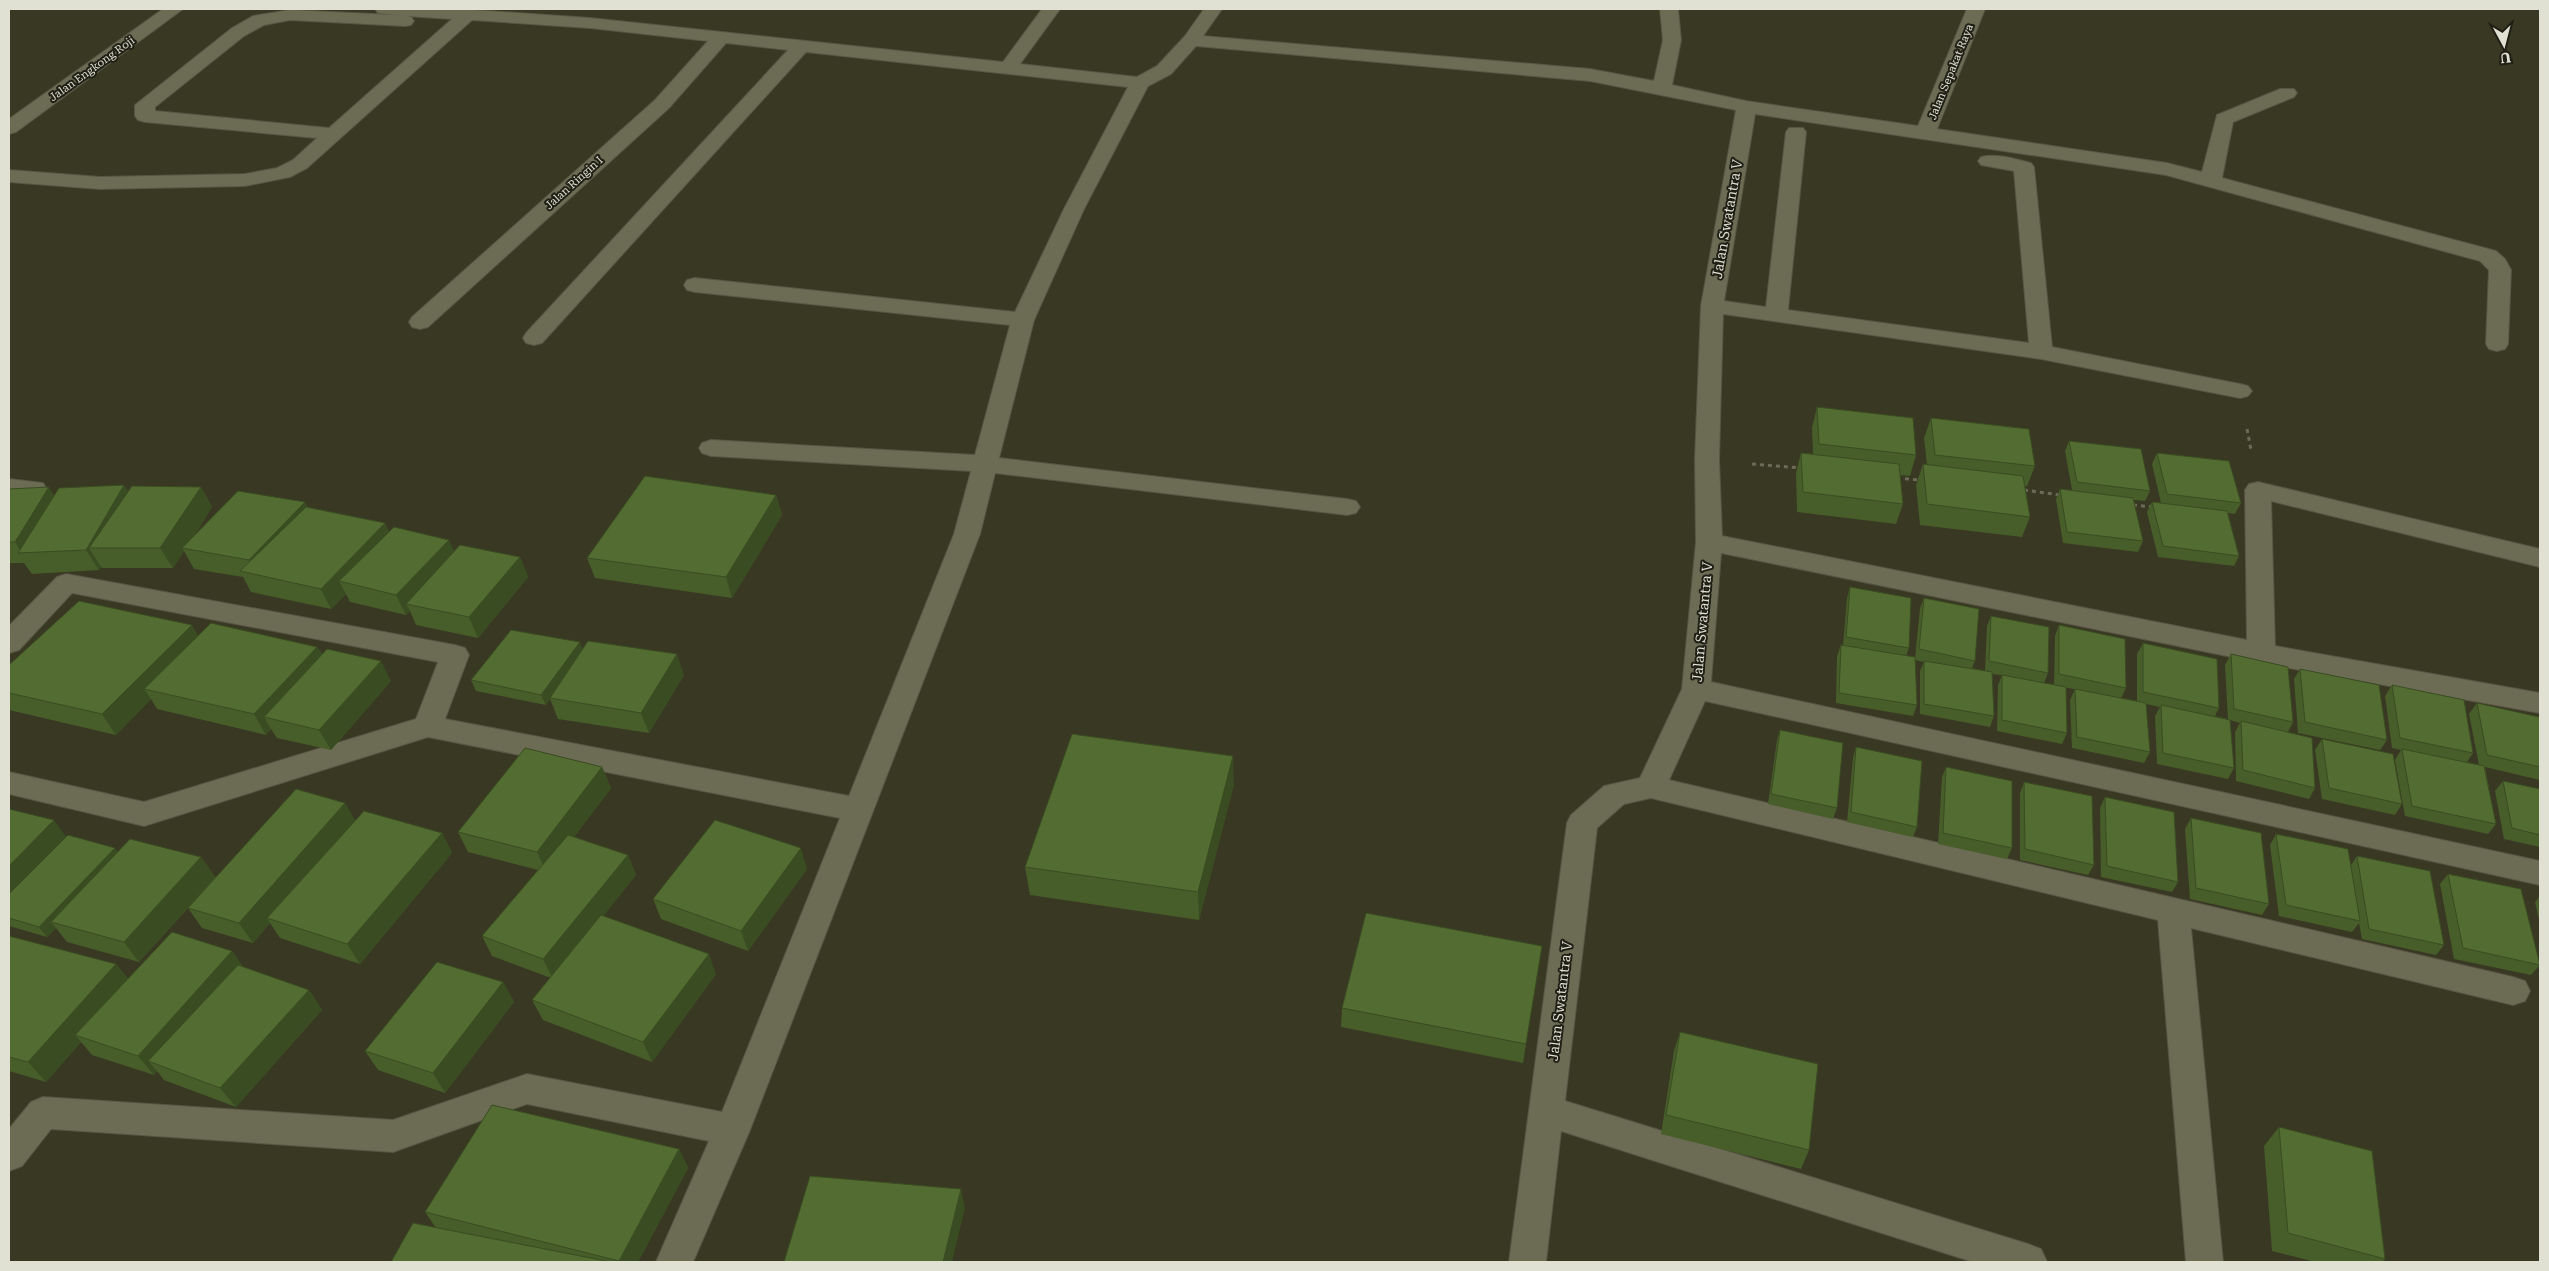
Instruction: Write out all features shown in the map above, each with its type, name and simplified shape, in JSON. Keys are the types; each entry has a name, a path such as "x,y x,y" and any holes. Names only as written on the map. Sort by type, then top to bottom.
{"street":[{"name":"Jalan Engkong Roji","path":"9,128 174,9"},
{"path":"384,9 460,21"},
{"path":"590,23 605,9"},
{"path":"1008,68 1051,9"},
{"path":"675,1262 732,1130 968,534 1023,320 1074,209 1140,84 1164,70 1191,40 1213,9"},
{"path":"1662,88 1672,40 1669,9"},
{"name":"Jalan Sepakat Raya","path":"1925,134 1976,9"},
{"path":"334,134 145,116 145,105 238,32 259,20 290,15 385,20 590,23 1140,84"},
{"path":"9,176 100,183 245,180 283,173 300,164 460,21"},
{"name":"Jalan Ringin I","path":"420,322 662,104 722,37"},
{"path":"1191,40 1459,62 1590,75 1662,88 1796,132 2024,167 2042,352"},
{"path":"534,338 802,46"},
{"path":"2212,180 2224,119 2287,93"},
{"path":"1745,116 1925,134 2166,169 2488,256 2500,270 2497,344"},
{"name":"Jalan Swatantra V","path":"1527,1262 1582,823 1615,794 1651,787 1696,690 1709,542 1707,459 1712,306 1745,116"},
{"path":"1776,315 1796,132"},
{"path":"695,285 1023,320"},
{"path":"1712,306 2042,352 2240,390"},
{"path":"711,448 987,464 1347,507"},
{"path":"9,486 34,488"},
{"path":"2261,653 2258,490 2540,558"},
{"path":"1709,542 2261,653 2540,704"},
{"path":"9,643 66,583 455,655 428,726"},
{"path":"1696,690 2540,873"},
{"path":"9,784 144,814 428,726 858,810"},
{"path":"1651,787 2513,991"},
{"path":"2173,909 2204,1262"},
{"path":"9,1155 43,1113 393,1136 526,1089 732,1130"},
{"path":"1546,1111 2028,1262"}],"path":[{"path":"2240,390 2258,490"},
{"path":"1707,459 1806,469"},
{"path":"1895,478 1924,481"},
{"path":"2023,490 2062,496"},
{"path":"2131,504 2160,508"}],"building":[{"path":"1817,407 1913,418 1916,455 1819,444"},
{"path":"1931,418 2029,429 2035,466 1935,455"},
{"path":"2069,441 2141,449 2150,491 2077,482"},
{"path":"1801,453 1899,464 1903,504 1803,492"},
{"path":"2157,453 2229,461 2241,503 2167,494"},
{"path":"1923,464 2023,476 2030,517 1927,504"},
{"path":"645,476 776,495 726,577 587,558"},
{"path":"124,485 86,550 18,553 59,488"},
{"path":"132,486 201,487 160,548 89,548"},
{"path":"49,487 15,542 9,542 9,489"},
{"path":"2060,489 2133,498 2143,541 2067,532"},
{"path":"238,491 305,502 249,560 182,548"},
{"path":"2152,502 2227,511 2239,556 2163,546"},
{"path":"306,507 385,523 321,589 240,571"},
{"path":"394,527 449,540 396,595 339,581"},
{"path":"460,545 520,557 469,617 406,604"},
{"path":"1850,587 1911,598 1909,648 1846,637"},
{"path":"1924,598 1979,609 1975,661 1919,649"},
{"path":"79,601 192,625 102,714 9,693 9,665"},
{"path":"1991,616 2049,627 2048,673 1989,661"},
{"path":"211,623 317,647 254,714 144,689"},
{"path":"2059,625 2125,639 2126,688 2059,674"},
{"path":"511,630 580,642 541,695 471,680"},
{"path":"588,641 677,654 641,713 550,698"},
{"path":"2143,643 2217,659 2219,708 2143,692"},
{"path":"1841,645 1915,657 1917,705 1839,693"},
{"path":"327,649 381,661 319,730 264,717"},
{"path":"2231,654 2288,667 2293,722 2234,709"},
{"path":"1924,661 1992,672 1994,716 1924,704"},
{"path":"2300,669 2379,685 2387,740 2305,722"},
{"path":"2002,675 2066,687 2067,733 2002,720"},
{"path":"2392,685 2464,700 2473,753 2400,738"},
{"path":"2075,689 2146,703 2150,752 2077,737"},
{"path":"2477,703 2539,717 2540,767 2487,755"},
{"path":"2161,705 2230,720 2234,768 2163,753"},
{"path":"2241,721 2312,738 2315,788 2243,770"},
{"path":"1780,730 1843,743 1837,808 1771,794"},
{"path":"1072,734 1233,756 1198,892 1025,867"},
{"path":"2322,739 2393,754 2402,804 2329,788"},
{"path":"1856,747 1922,761 1917,827 1851,812"},
{"path":"525,748 602,767 537,852 458,832"},
{"path":"2402,749 2484,766 2496,824 2412,806"},
{"path":"1946,767 2012,781 2012,848 1943,833"},
{"path":"2503,781 2540,789 2540,835 2512,828"},
{"path":"2024,782 2092,796 2094,865 2025,849"},
{"path":"296,789 345,803 239,923 188,908"},
{"path":"2105,797 2174,812 2178,882 2107,866"},
{"path":"9,809 54,820 9,866"},
{"path":"364,811 442,833 347,944 267,918"},
{"path":"2191,818 2261,833 2269,904 2196,888"},
{"path":"715,820 801,848 741,931 653,899"},
{"path":"2276,834 2348,849 2360,921 2286,905"},
{"path":"68,835 115,848 39,927 9,918 9,894"},
{"path":"568,835 628,855 543,959 482,936"},
{"path":"130,839 201,857 124,942 51,922"},
{"path":"2357,856 2430,871 2444,945 2369,929"},
{"path":"2448,874 2521,889 2540,965 2463,948"},
{"path":"1366,913 1542,946 1526,1044 1342,1008"},
{"path":"601,915 709,954 643,1042 532,1000"},
{"path":"172,932 232,951 138,1056 75,1035"},
{"path":"9,936 116,964 28,1062 9,1057"},
{"path":"437,962 503,982 433,1073 365,1051"},
{"path":"238,965 309,990 220,1088 148,1061"},
{"path":"1680,1032 1818,1064 1809,1150 1666,1115"},
{"path":"492,1105 679,1149 619,1261 425,1212"},
{"path":"2279,1127 2372,1151 2385,1259 2288,1233"},
{"path":"810,1176 961,1189 943,1262 784,1262"},
{"path":"413,1223 611,1262 391,1262"}]}
